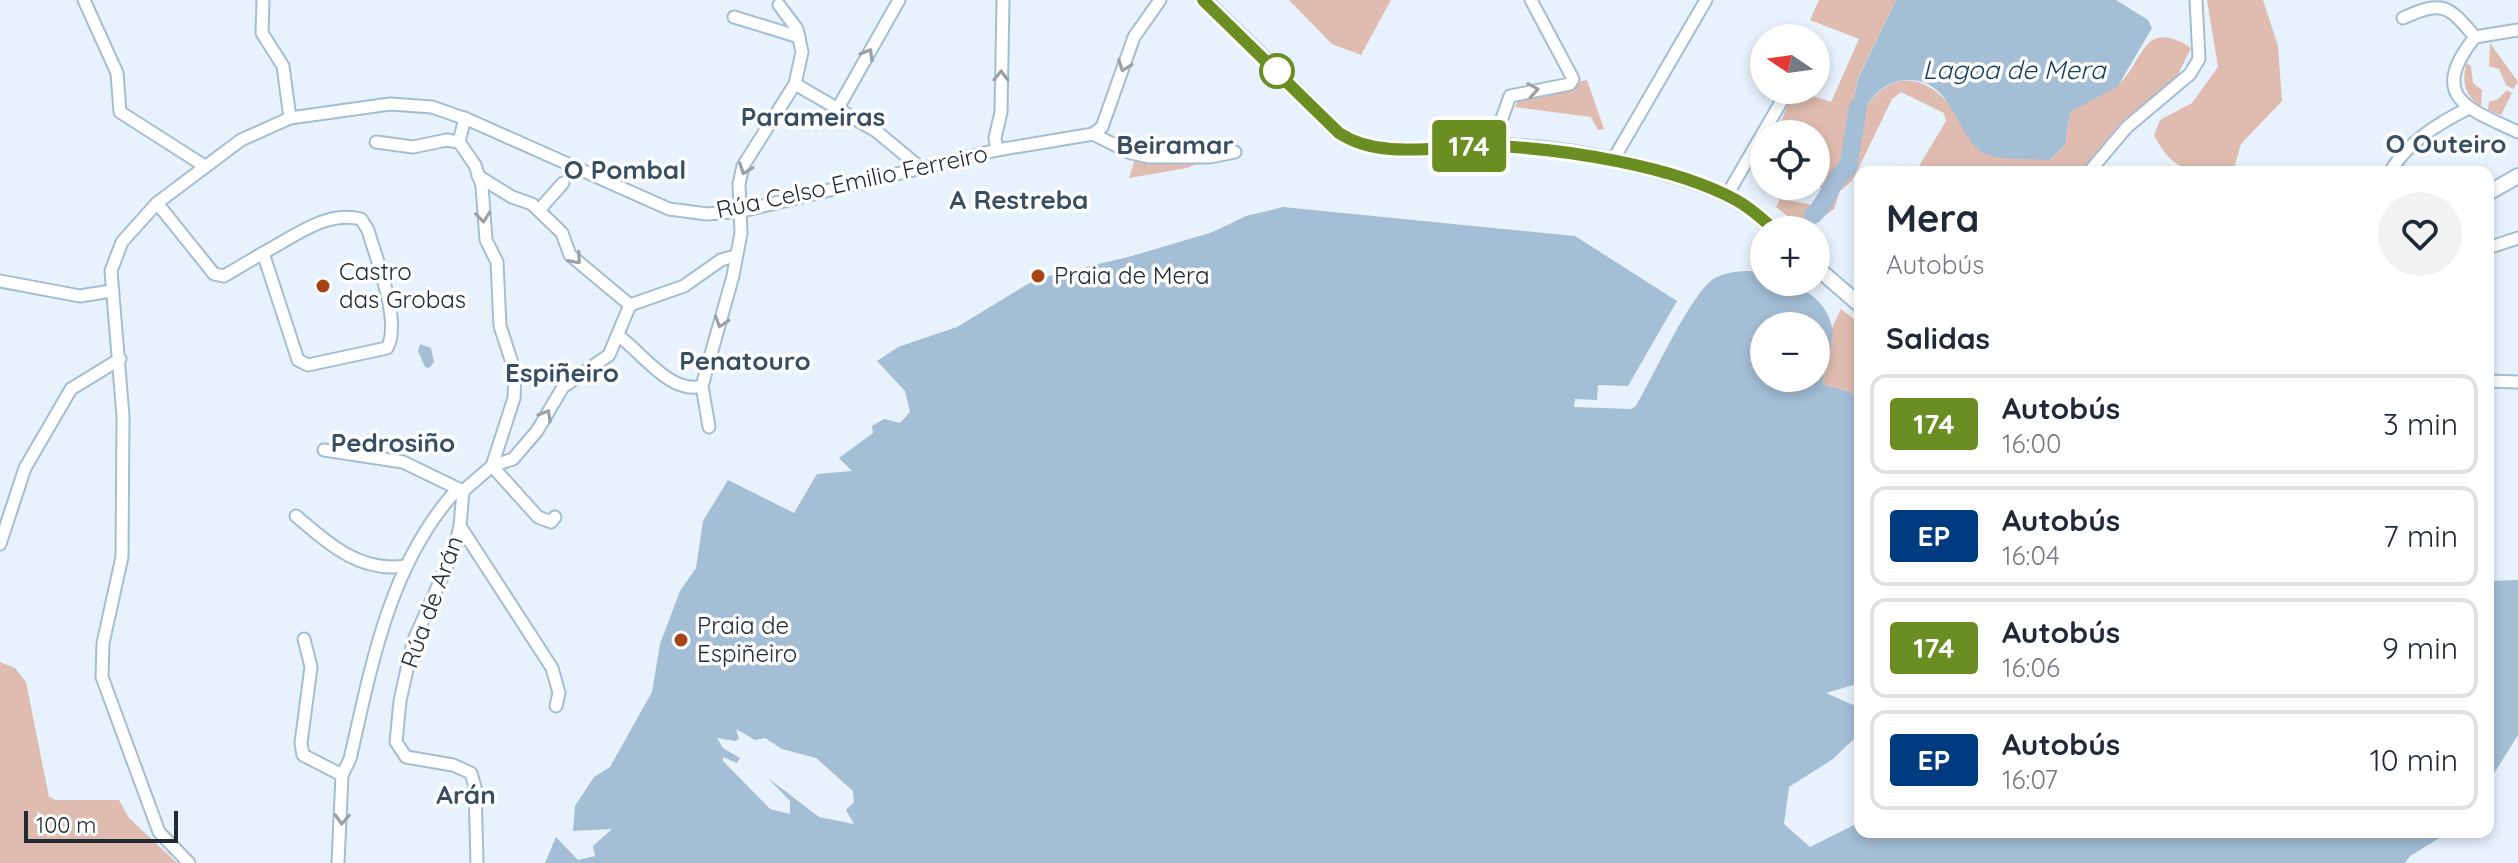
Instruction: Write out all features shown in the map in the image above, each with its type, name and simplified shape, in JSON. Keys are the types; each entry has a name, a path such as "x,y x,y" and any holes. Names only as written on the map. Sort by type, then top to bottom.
{"main road":[{"path":"1204,0 1348,140 1373,148 1492,146 1613,160 1727,195 1756,216"},
{"path":"2494,190 2518,176"},
{"path":"1830,279 1854,300"}],"street":[{"path":"84,0 117,73 120,112 168,139 203,165"},
{"path":"263,0 262,33 283,66 290,118"},
{"path":"838,108 899,0"},
{"path":"997,150 1003,0"},
{"path":"1160,0 1134,37 1102,127 1093,134 1131,153 1150,157 1199,157 1235,152"},
{"path":"1492,146 1510,96 1570,84 1573,79 1531,0"},
{"path":"1613,160 1706,0"},
{"path":"2094,166 2127,127 2190,74 2199,59 2196,0"},
{"path":"709,427 702,386 723,318 735,256 742,211 739,184 743,166 795,84 802,52 797,29 779,5"},
{"path":"2403,18 2440,6 2450,9 2475,37"},
{"path":"734,17 799,37"},
{"path":"2518,30 2475,37 2461,55 2455,76 2458,98 2467,109 2518,132"},
{"path":"795,84 903,150 922,169"},
{"name":"Rúa Celso Emilio Ferreiro","path":"189,863 159,832 102,677 103,643 122,557 120,359 111,271 122,242 157,203 203,165 241,140 290,118 390,104 432,107 465,118 669,209 707,214 742,211 997,150 1093,134"},
{"path":"1727,195 1780,104"},
{"path":"2396,166 2435,125 2467,109"},
{"path":"465,118 459,142 478,176 486,240 497,262 500,326 515,372 514,398 492,466"},
{"path":"376,142 413,147 447,140 459,142"},
{"path":"478,176 539,210 562,233 570,255 630,305"},
{"path":"539,210 563,183"},
{"path":"157,203 214,274 224,276 263,253 327,218 344,215 361,219 368,230 392,317 394,337 387,348 308,365 298,360 263,253"},
{"path":"2494,246 2518,238"},
{"path":"630,305 684,286 721,260 735,256"},
{"path":"0,281 80,296 111,291"},
{"path":"338,863 342,775 350,759 382,627 406,566 453,494 463,491 492,466 513,459 537,431 563,387 609,355 620,337 630,305"},
{"path":"620,337 674,382 688,388 702,386"},
{"path":"0,544 25,468 71,389 120,359"},
{"path":"2494,381 2518,382"},
{"path":"324,450 403,462 463,491"},
{"path":"492,466 538,517 551,522 555,517"},
{"path":"463,491 460,526 552,668 559,693 556,706"},
{"path":"296,516 350,558 391,568 406,566"},
{"name":"Rúa de Arán","path":"460,526 454,550 413,642 400,701 396,742 406,757 453,765 471,773 475,787 477,863"},
{"path":"304,639 311,667 301,743 303,755 342,775"}],"shaded area":[{"path":"1289,0 1391,0 1361,55 1332,44"},
{"path":"1819,0 1896,0 1857,80 1850,128 1855,128 1864,111 1885,88 1897,82 1910,81 1923,84 1952,107 1978,149 2050,160 2065,145 2070,112 2115,87 2152,41 2162,37 2174,39 2191,48 2172,87 2106,143 2087,166 1919,166 1946,121 1944,113 1901,92 1892,99 1860,166 1854,166 1853,180 1840,191 1834,209 1824,216 1787,216 1776,207 1780,200 1813,205 1817,200 1830,200 1830,120 1782,120 1788,104 1830,104 1859,39 1830,28 1830,24 1810,20"},
{"path":"2207,0 2263,0 2278,46 2282,101 2241,144 2235,166 2182,166 2161,148 2154,135 2160,120 2192,103 2218,67"},
{"path":"2490,43 2518,82 2513,89 2506,85 2499,69 2489,66"},
{"path":"2467,63 2471,66 2473,83 2482,90 2481,106 2471,98 2466,88 2464,76"},
{"path":"1587,80 1604,129 1598,130 1591,117 1515,107 1522,92"},
{"path":"2507,90 2512,93 2501,115 2488,110 2489,102 2498,99"},
{"path":"1135,159 1168,164 1205,161 1187,168 1129,178"},
{"path":"1841,309 1854,319 1854,393 1830,386 1830,339"},
{"path":"0,662 15,668 26,682 49,797 56,800 119,800 129,818 177,863 0,863"}],"water":[{"name":"Lagoa de Mera","path":"1896,0 2116,0 2148,20 2152,28 2118,86 2070,112 2065,145 2050,160 2003,158 1988,155 1977,148 1944,97 1918,81 1899,81 1884,87 1867,106 1855,129 1850,128 1857,81"},
{"path":"1283,207 1575,236 1677,301 1628,386 1598,385 1597,400 1575,399 1574,407 1631,409 1636,406 1695,299 1715,278 1750,271 1750,296 1815,298 1826,312 1750,312 1750,392 1830,392 1830,386 1854,393 1854,685 1826,693 1854,705 1854,739 1833,759 1789,787 1784,824 1810,847 1854,825 1854,838 2439,838 2410,856 2405,863 545,863 556,837 578,860 595,856 593,846 612,829 573,831 575,806 594,777 610,767 652,692 660,644 680,591 696,568 703,521 728,480 794,513 817,474 852,471 839,458 873,433 872,426 884,419 900,423 910,412 905,391 877,361 898,347 957,327 1036,279 1132,256 1213,232 1246,216","holes":["736,729 755,740 765,738 782,749 816,758 853,791 854,802 846,810 854,824 819,817 768,778 790,801 790,814 770,809 723,761 723,757 737,763 740,758 723,748 717,738 735,741 739,739"]},
{"path":"1830,322 1833,333 1830,351"},
{"path":"420,344 431,348 434,362 429,368 425,367 418,351"},
{"path":"2518,580 2518,735 2494,773 2494,581"}],"waterway":[{"path":"1813,215 1837,178 1848,168 1858,107"}],"bus line":[{"name":"174","path":"1203,0 1348,140 1373,148 1492,146 1613,160 1727,195 1759,216"}],"place":[{"name":"Praia de Mera","path":"1038,276"},
{"name":"Castro das Grobas","path":"323,286"},
{"name":"Praia de Espiñeiro","path":"681,640"}],"district":[{"name":"Parameiras","path":"813,117"},
{"name":"O Outeiro","path":"2446,144"},
{"name":"Beiramar","path":"1175,145"},
{"name":"O Pombal","path":"625,170"},
{"name":"A Restreba","path":"1019,200"},
{"name":"Penatouro","path":"745,361"},
{"name":"Espiñeiro","path":"562,373"},
{"name":"Pedrosiño","path":"393,443"},
{"name":"Arán","path":"466,795"}]}
